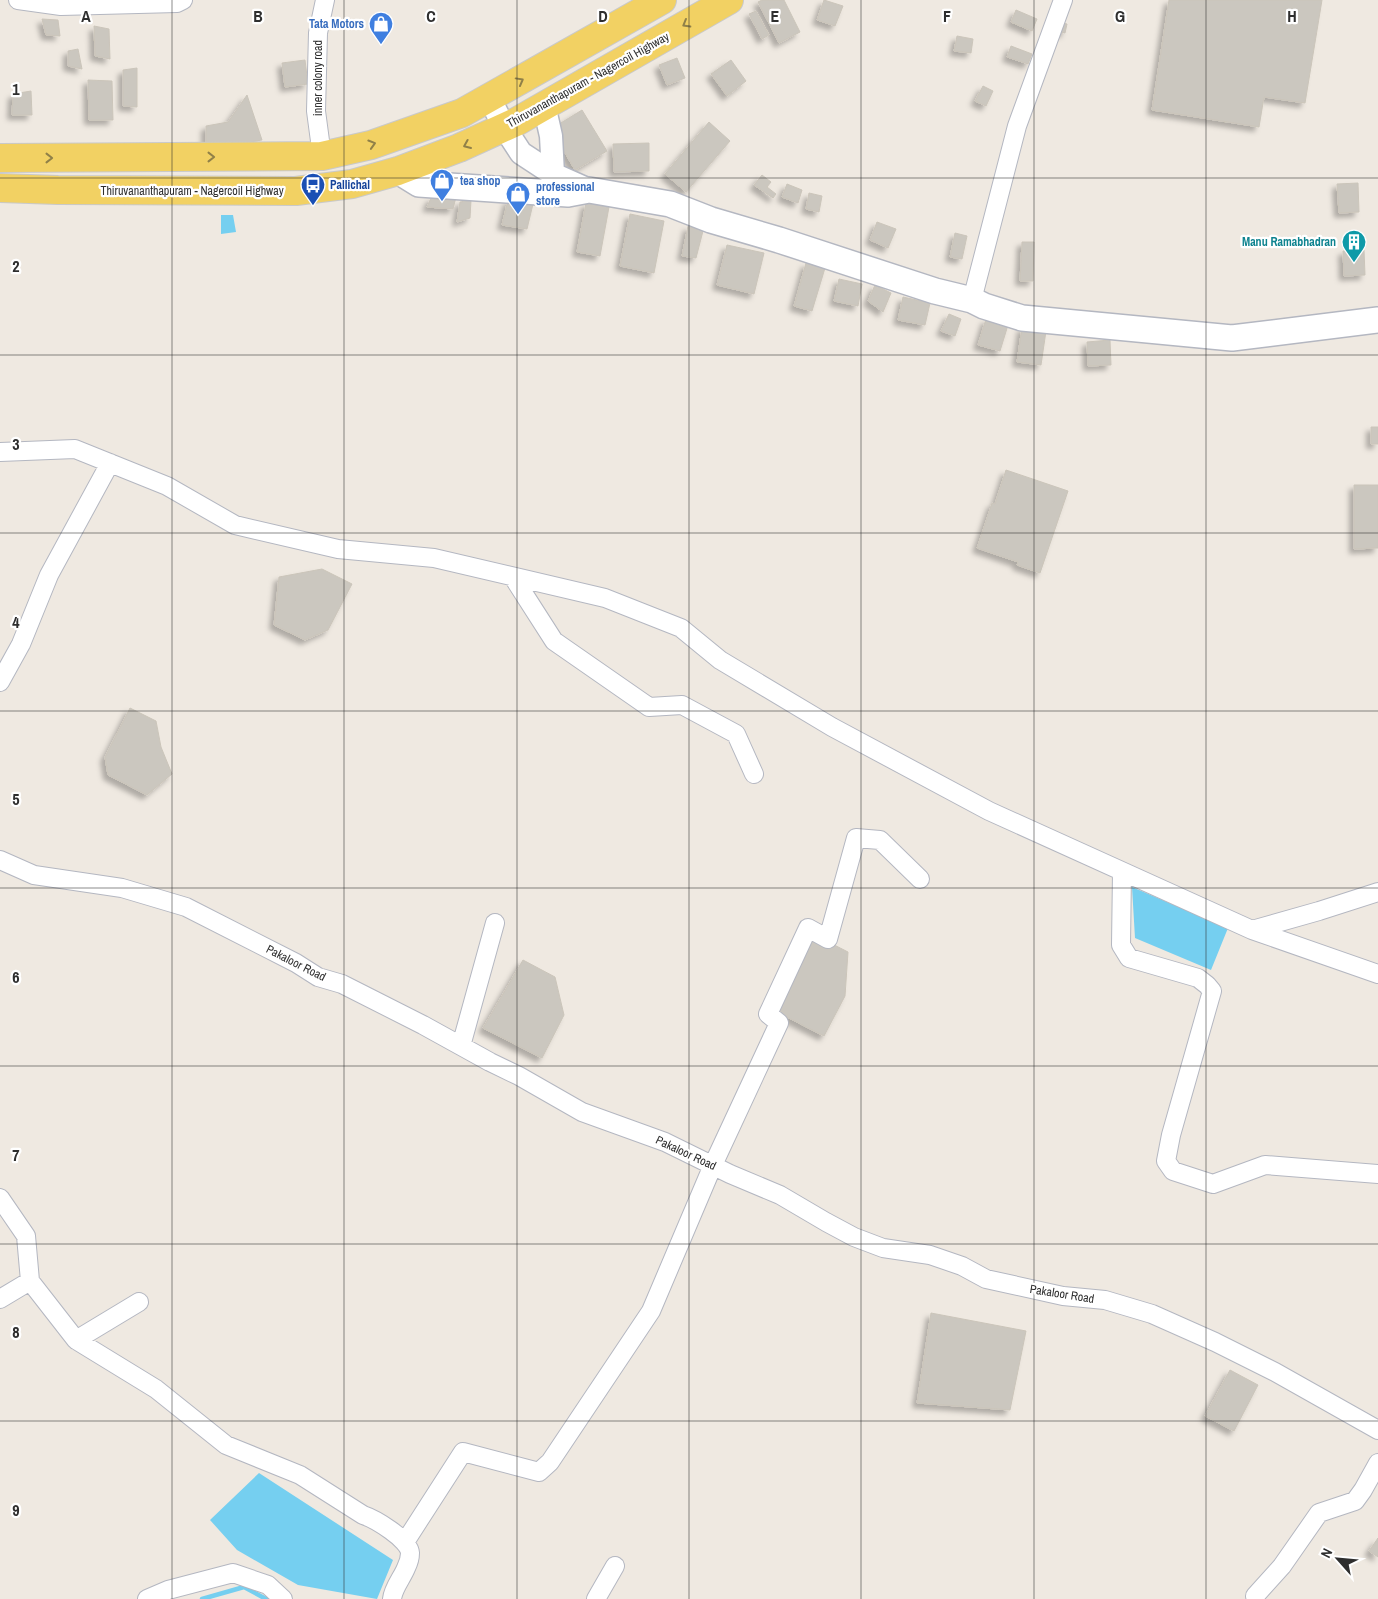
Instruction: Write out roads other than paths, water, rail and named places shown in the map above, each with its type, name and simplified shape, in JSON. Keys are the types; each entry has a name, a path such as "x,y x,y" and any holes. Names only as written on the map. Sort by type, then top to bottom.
{"main road":[{"path":"0,158 322,156 371,145 462,113 662,0"},
{"name":"Thiruvananthapuram - Nagercoil Highway","path":"0,188 296,191 352,184 398,171 459,148 504,127 729,0"},
{"path":"398,171 419,184 568,194 589,190 670,204 711,220 935,291 972,300 984,306 1022,318 1232,338 1378,320"}],"street":[{"path":"18,0 61,6 177,3 183,0"},
{"name":"inner colony road","path":"322,156 316,111 318,33 325,0"},
{"path":"972,300 1017,126 1063,0"},
{"path":"489,98 504,127 521,152 553,174 589,190"},
{"path":"544,105 551,136 553,174"},
{"path":"0,452 75,449 167,486 235,525 338,549 434,558 605,598 681,628 720,660 832,727 989,811 1252,930 1378,974"},
{"path":"0,682 21,644 49,574 110,463"},
{"path":"513,576 554,641 648,707 682,705 736,734 754,774"},
{"path":"405,1542 463,1452 538,1472 550,1462 651,1311 713,1165 779,1023 768,1014 808,928 828,939 856,838 880,840 920,879"},
{"name":"Pakaloor Road","path":"0,860 34,875 122,888 186,907 296,963 318,977 342,984 520,1076 582,1112 665,1142 780,1195 854,1237 883,1248 930,1255 962,1266 986,1279 1063,1296 1105,1300 1152,1314 1260,1364 1378,1430"},
{"path":"1122,872 1121,945 1130,958 1198,978 1207,984 1212,991 1171,1135 1166,1161 1173,1171 1213,1184 1265,1165 1378,1174"},
{"path":"1252,930 1378,892"},
{"path":"461,1046 494,924"},
{"path":"0,1198 26,1236 30,1281 76,1340 156,1389 226,1445 300,1475 363,1515 373,1518 405,1542 410,1552 408,1565 392,1594 392,1599"},
{"path":"0,1299 30,1281"},
{"path":"76,1340 139,1302"},
{"path":"1255,1596 1282,1566 1319,1513 1355,1501 1378,1463"},
{"path":"596,1599 615,1566"},
{"path":"147,1599 168,1590 233,1573 268,1585 283,1599"}],"water":[{"path":"221,215 233,215 236,232 221,234"},
{"path":"1132,887 1228,928 1211,970 1135,938"},
{"path":"259,1473 393,1560 377,1599 298,1585 237,1550 210,1520"}],"waterway":[{"path":"202,1599 244,1587 266,1599"}],"place":[{"name":"Tata Motors","path":"381,45"},
{"name":"tea shop","path":"442,202"},
{"name":"Pallichal","path":"313,206"},
{"name":"professional store","path":"518,215"},
{"name":"Manu Ramabhadran","path":"1354,263"}]}
